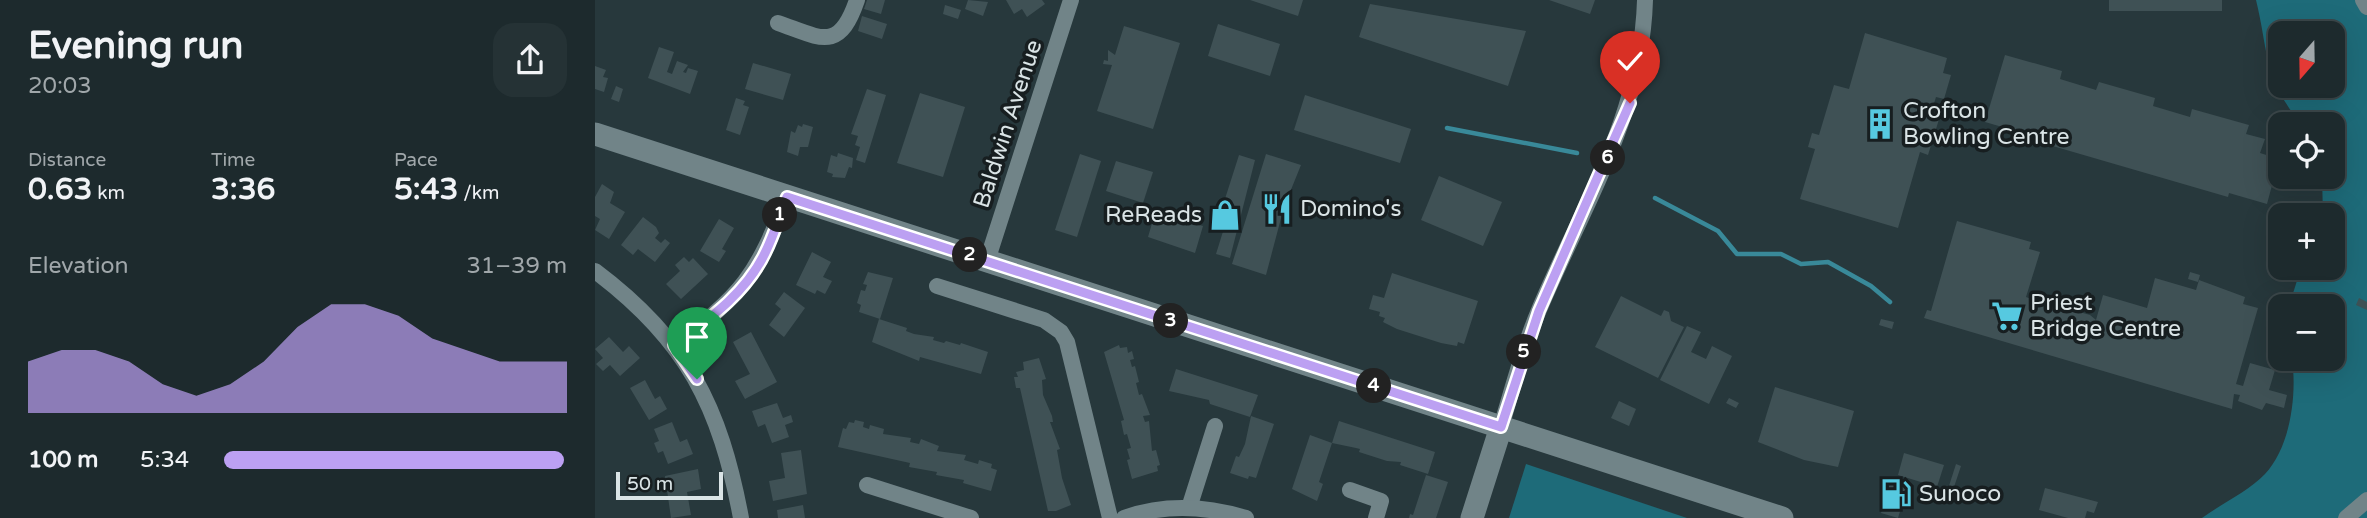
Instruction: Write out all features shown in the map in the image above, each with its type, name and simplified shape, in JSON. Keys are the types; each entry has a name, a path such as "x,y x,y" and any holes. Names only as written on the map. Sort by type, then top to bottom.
{"main road":[{"path":"595,134 1782,518"},
{"path":"1472,518 1501,427"}],"street":[{"path":"778,23 820,37 832,36 842,32 849,24 857,0"},
{"name":"Baldwin Avenue","path":"988,261 1071,0"},
{"path":"1501,427 1539,311 1630,103 1641,50 1645,0"},
{"path":"2363,0 2367,7"},
{"path":"674,345 718,312 752,275 765,253 787,197"},
{"path":"595,271 647,314 674,345 697,379 712,410 726,452 741,518"},
{"path":"937,286 1044,320 1061,332 1067,342 1110,518"},
{"path":"1184,512 1215,426"},
{"path":"867,485 971,518"},
{"path":"1350,491 1381,501 1376,518"},
{"path":"2346,518 2367,500"},
{"path":"1124,518 1207,508 1246,518"}],"shaded area":[{"path":"2256,0 2367,0 2367,518 2202,518 2251,486 2274,462 2290,419 2294,388 2293,371 2345,371 2345,294 2293,294 2297,280 2345,280 2345,203 2323,203 2322,189 2345,189 2345,112 2293,112 2284,98 2345,98 2345,21 2268,21 2268,60"},
{"path":"1526,464 1687,518 1509,518"}],"building":[{"path":"867,0 885,0 881,14 864,9"},
{"path":"968,0 988,2 983,16 965,9"},
{"path":"1006,0 1042,0 1045,4 1027,17 1022,9 1014,14"},
{"path":"1250,0 1303,0 1298,16"},
{"path":"1549,0 1595,0 1590,14"},
{"path":"2109,0 2222,0 2222,11 2109,11"},
{"path":"1370,4 1526,31 1508,86 1359,37"},
{"path":"945,5 961,10 958,19 943,14"},
{"path":"862,16 887,24 882,39 858,31"},
{"path":"1218,24 1280,44 1270,76 1208,56"},
{"path":"1124,26 1180,43 1153,129 1097,111 1112,65 1103,64 1104,60 1108,61 1108,50 1115,55"},
{"name":"Crofton Bowling Centre","path":"1865,33 1947,58 1943,73 1951,75 1944,99 1936,97 1931,113 1940,116 1928,155 1920,152 1898,228 1800,199 1815,149 1808,147 1812,133 1819,135 1834,85 1849,89"},
{"path":"659,47 674,52 667,72 672,74 677,61 688,65 683,72 686,73 688,68 698,71 690,94 648,78"},
{"path":"2005,55 2062,71 2060,79 2096,90 2099,82 2155,98 2153,106 2190,117 2192,109 2249,125 2246,134 2265,139 2260,153 2268,156 2268,189 2271,189 2267,204 2229,193 2228,197 2022,137 2023,133 1985,122"},
{"path":"753,63 791,74 783,100 745,89"},
{"path":"595,66 606,70 603,77 608,78 604,92 595,89"},
{"path":"616,86 623,89 619,102 611,99"},
{"path":"867,89 886,95 865,163 856,160 860,147 855,145 858,136 851,134"},
{"path":"920,93 965,107 943,177 897,163"},
{"path":"1305,95 1411,129 1400,163 1294,130"},
{"path":"736,98 745,101 743,105 749,107 740,135 726,130"},
{"path":"803,124 813,127 808,147 800,147 798,156 787,152 791,131 795,133 798,125 802,127"},
{"path":"838,153 853,158 852,168 849,167 845,178 832,177 833,174 827,172 831,155 837,157"},
{"path":"1080,154 1101,161 1077,237 1055,230"},
{"path":"1266,154 1301,165 1284,207 1266,275 1232,264"},
{"path":"1239,155 1255,160 1230,258 1216,254 1225,225 1220,223 1226,203 1224,202"},
{"path":"1116,161 1153,172 1143,203 1106,191"},
{"path":"1439,176 1502,202 1483,246 1421,220"},
{"path":"602,184 614,192 610,203 625,212 609,239 595,230 600,219 595,216 595,197"},
{"path":"643,217 656,227 659,233 655,238 661,243 665,239 670,243 655,262 638,249 633,255 621,245"},
{"path":"1163,217 1172,220 1171,224 1175,225 1176,222 1187,226 1188,222 1203,226 1195,253 1148,237 1153,220 1161,222"},
{"path":"719,219 734,228 722,249 726,251 719,262 700,251"},
{"name":"Priest Bridge Centre","path":"1957,221 2031,242 2029,249 2040,252 2026,297 2061,310 2062,307 2090,315 2096,320 2103,295 2147,308 2155,278 2196,290 2199,280 2245,297 2243,304 2258,308 2236,384 2243,386 2250,363 2275,371 2269,390 2287,395 2284,408 2266,403 2262,410 2238,401 2240,395 2234,394 2232,409 1924,318 1927,310 1931,311"},
{"path":"812,252 831,262 823,277 832,281 825,294 817,290 815,294 796,285"},
{"path":"684,257 689,262 693,258 708,274 681,299 666,284 680,271 675,265"},
{"path":"868,272 893,278 880,319 859,312 861,305 857,303 861,290 865,291 867,285 863,284"},
{"path":"2190,272 2200,275 2198,282 2188,279"},
{"path":"1392,273 1478,301 1464,344 1458,342 1457,346 1441,343 1397,329 1383,322 1385,318 1379,316 1380,312 1369,309 1373,295 1384,298"},
{"path":"784,292 805,308 784,337 769,325 781,309 775,304"},
{"path":"1621,296 1661,316 1664,310 1669,312 1671,321 1684,327 1658,378 1595,347"},
{"path":"2359,298 2367,302 2367,310 2356,305"},
{"path":"879,319 907,328 906,331 914,334 934,337 933,340 961,343 988,352 981,374 920,357 919,361 872,342"},
{"path":"1881,319 1894,322 1892,329 1879,325"},
{"path":"1687,326 1701,332 1691,352 1706,359 1712,346 1732,356 1709,404 1660,380"},
{"path":"751,332 777,382 745,399 735,381 750,374 733,342"},
{"path":"609,337 623,352 629,346 640,358 620,376 610,365 603,371 596,364 603,358 595,349"},
{"path":"1119,345 1120,348 1127,347 1128,353 1132,351 1134,359 1130,360 1132,367 1135,366 1139,395 1142,394 1150,415 1143,416 1145,422 1149,421 1152,451 1156,450 1160,465 1157,466 1158,471 1132,479 1127,460 1130,459 1127,449 1131,448 1127,434 1124,435 1121,421 1124,420 1104,352"},
{"path":"1039,358 1046,379 1042,380 1043,395 1052,416 1053,422 1050,422 1060,449 1057,450 1062,478 1071,505 1056,511 1048,511 1020,388 1016,388 1014,377 1018,377 1016,372 1024,370 1023,362"},
{"path":"1176,369 1258,395 1250,417 1210,404 1209,400 1169,391"},
{"path":"645,380 655,399 660,396 667,409 649,420 630,388"},
{"path":"1775,387 1854,411 1838,467 1804,460 1758,442"},
{"path":"1729,398 1739,403 1736,408 1726,403"},
{"path":"1619,401 1636,409 1629,426 1611,418"},
{"path":"777,403 783,418 791,415 793,422 785,425 789,437 772,443 765,424 758,427 752,411"},
{"path":"1251,416 1274,424 1256,478 1249,476 1248,479 1230,473 1236,456 1239,457 1245,444"},
{"path":"855,420 864,422 863,427 869,429 870,425 884,429 883,434 911,438 910,442 919,444 921,439 939,446 937,451 966,455 964,460 978,464 979,460 992,464 991,468 997,470 991,491 963,483 964,480 936,475 937,472 909,467 910,463 838,447 843,428 846,429 849,422 854,423"},
{"path":"1339,421 1435,452 1428,474 1400,465 1401,462 1387,461 1359,452 1360,449 1332,443"},
{"path":"672,422 680,442 687,439 693,454 668,464 663,451 658,453 654,443 659,441 654,429"},
{"path":"1310,435 1332,443 1319,482 1323,484 1317,501 1292,489"},
{"path":"801,450 807,494 773,501 769,481 785,478 781,453"},
{"path":"1904,453 1944,465 1937,487 1898,475"},
{"path":"1956,464 1961,466 1953,490 1948,489"},
{"path":"698,469 701,489 687,492 691,515 671,518 665,476"},
{"path":"1426,475 1448,482 1436,518 1409,518 1410,514 1413,515"},
{"name":"Sunoco","path":"1890,483 1907,488 1898,518 1881,513"},
{"path":"2045,488 2098,502 2094,513 2087,511 2085,518 2068,518 2039,510"},
{"path":"803,505 805,518 778,518 777,510"}],"waterway":[{"path":"1447,128 1577,153"},
{"path":"1655,198 1718,231 1737,254 1781,254 1801,264 1828,262 1871,286 1890,302"}],"place":[{"name":"Crofton Bowling Centre","path":"1880,124"},
{"name":"Domino's","path":"1277,209"},
{"name":"ReReads","path":"1225,215"},
{"name":"Priest Bridge Centre","path":"2007,316"},
{"name":"Sunoco","path":"1896,494"}],"route":[{"path":"697,379 674,345 736,296 765,253 787,197 1501,427 1539,311 1582,218 1630,103"}]}
